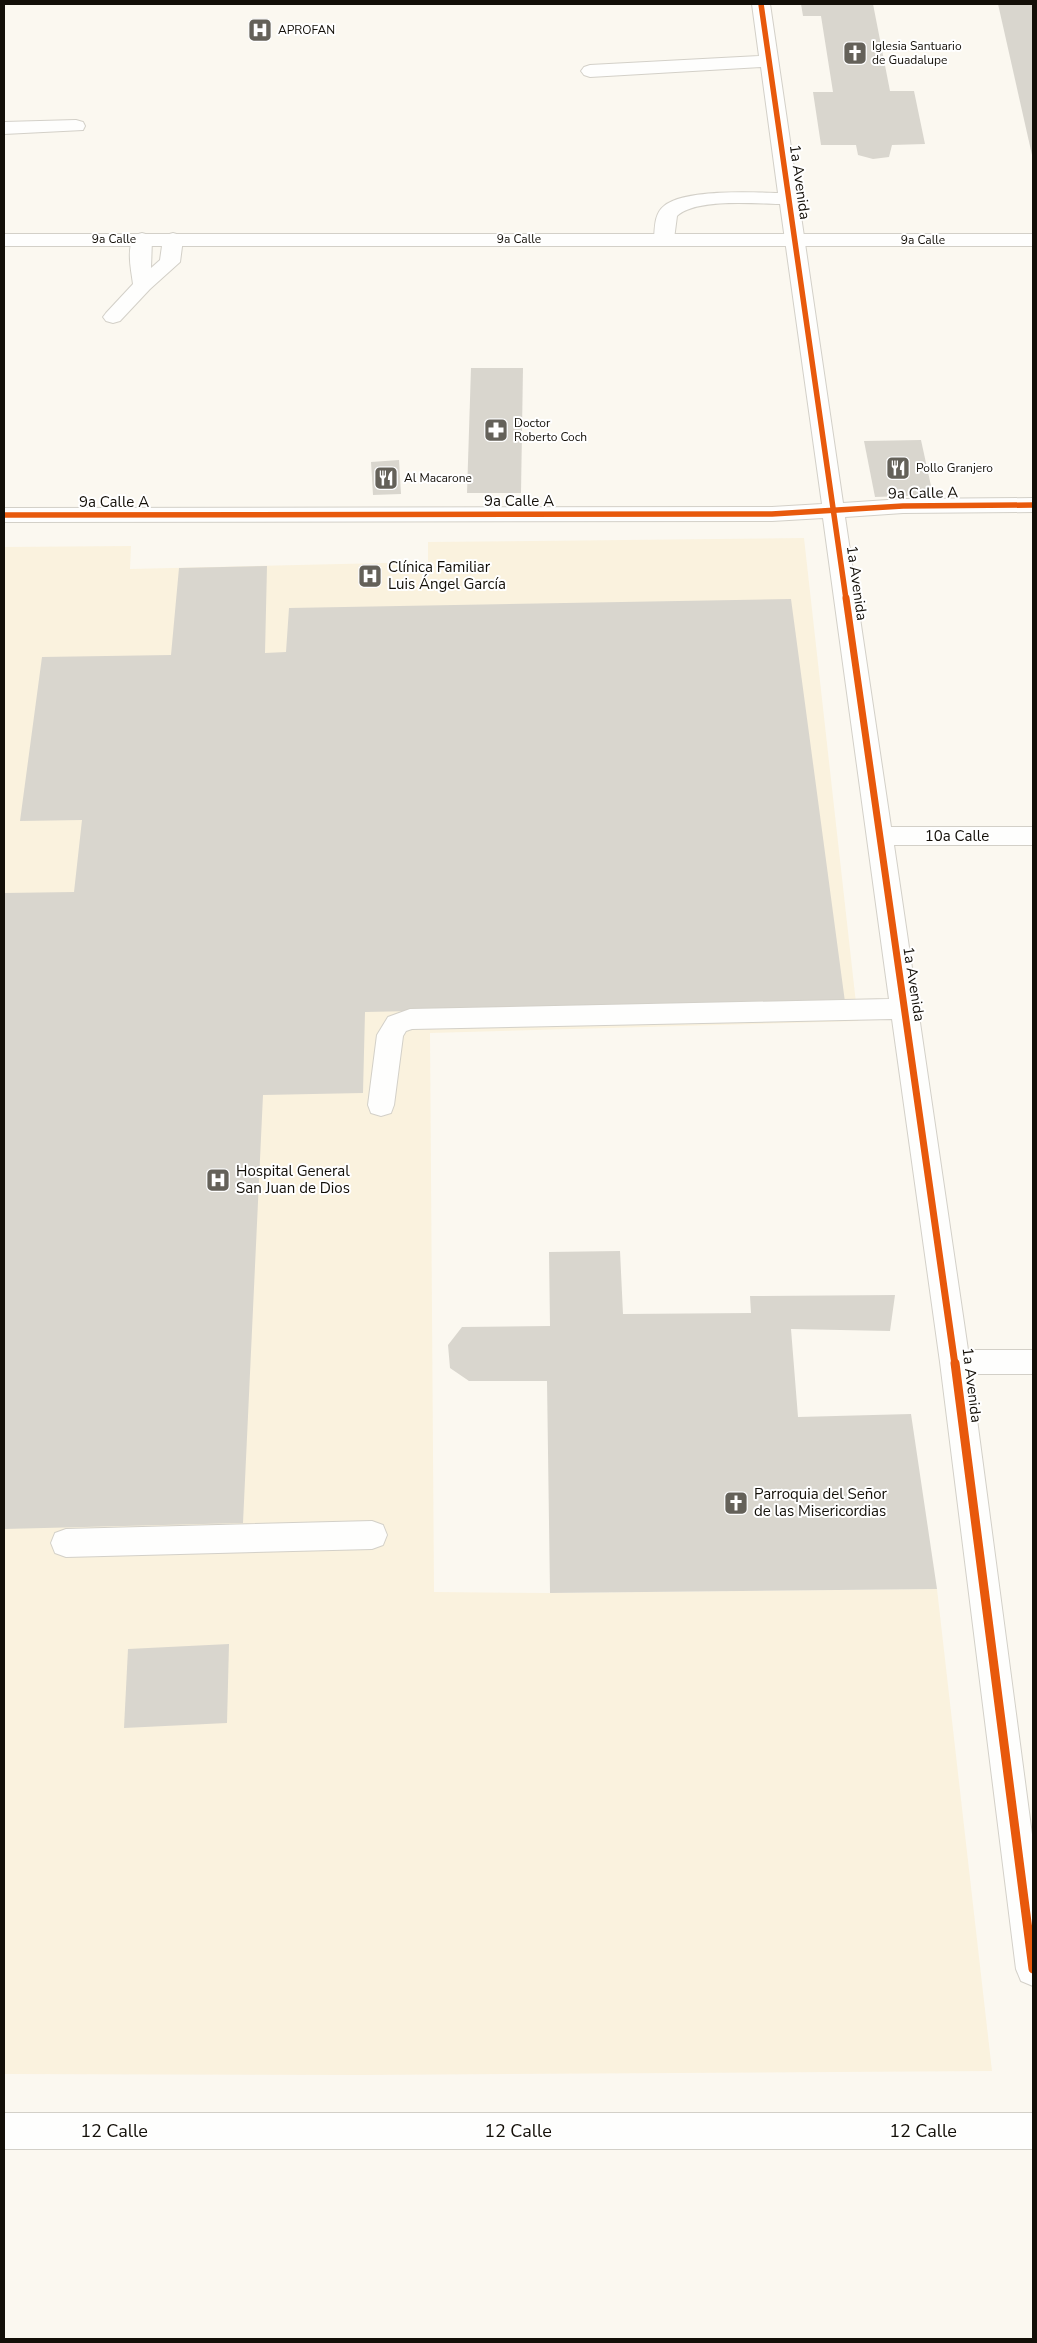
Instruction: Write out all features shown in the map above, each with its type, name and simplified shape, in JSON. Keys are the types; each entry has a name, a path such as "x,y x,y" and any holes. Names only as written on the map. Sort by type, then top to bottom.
{"street":[{"name":"1a Avenida","path":"761,4 903,1009 955,1362 1033,1969"},
{"path":"590,71 769,61"},
{"path":"4,128 76,126"},
{"path":"664,239 669,211 678,204 717,199 789,199"},
{"path":"142,238 140,261 143,285"},
{"name":"9a Calle","path":"4,240 142,238 1033,240"},
{"path":"114,317 143,285 170,262 173,239"},
{"name":"9a Calle A","path":"4,516 772,514 903,506 1033,506"},
{"name":"10a Calle","path":"880,836 1033,836"},
{"path":"381,1105 390,1035 397,1024 410,1019 903,1009"},
{"path":"955,1362 1033,1362"},
{"path":"66,1543 372,1535"},
{"name":"12 Calle","path":"4,2131 1033,2130"}],"shaded area":[{"name":"Hospital General San Juan de Dios","path":"804,538 858,1021 430,1033 434,1592 550,1593 937,1589 992,2071 361,2075 4,2074 4,547 131,546 130,569 428,562 428,542"}],"building":[{"name":"Iglesia Santuario de Guadalupe","path":"801,4 873,4 890,91 914,91 925,144 892,145 889,157 873,159 858,155 856,145 821,145 813,92 833,92 821,16 803,16"},
{"path":"998,4 1033,4 1033,155 1032,155"},
{"name":"Doctor Roberto Coch","path":"471,368 523,368 521,493 467,493"},
{"name":"Pollo Granjero","path":"921,440 933,495 875,497 864,441"},
{"name":"Al Macarone","path":"399,460 401,494 373,495 371,462"},
{"path":"267,566 265,653 286,652 289,608 791,599 845,1002 365,1012 363,1093 263,1095 243,1523 4,1529 4,893 74,892 82,820 20,821 42,657 171,655 179,568"},
{"name":"Parroquia del Señor de las Misericordias","path":"620,1251 623,1314 751,1313 750,1296 895,1295 890,1331 791,1329 798,1417 911,1414 937,1589 550,1593 547,1381 469,1381 450,1368 448,1345 462,1327 550,1326 549,1252"},
{"path":"229,1644 227,1723 124,1728 128,1649"}],"cycle path":[{"path":"761,4 903,1009 955,1362 1033,1969"},
{"path":"4,515 772,514 903,506 1033,505"}],"place":[{"name":"APROFAN","path":"260,30"},
{"name":"Iglesia Santuario de Guadalupe","path":"855,53"},
{"name":"Doctor Roberto Coch","path":"496,430"},
{"name":"Pollo Granjero","path":"898,468"},
{"name":"Al Macarone","path":"386,478"},
{"name":"Clínica Familiar Luis Ángel García","path":"370,576"},
{"name":"Hospital General San Juan de Dios","path":"218,1180"},
{"name":"Parroquia del Señor de las Misericordias","path":"736,1503"}]}
